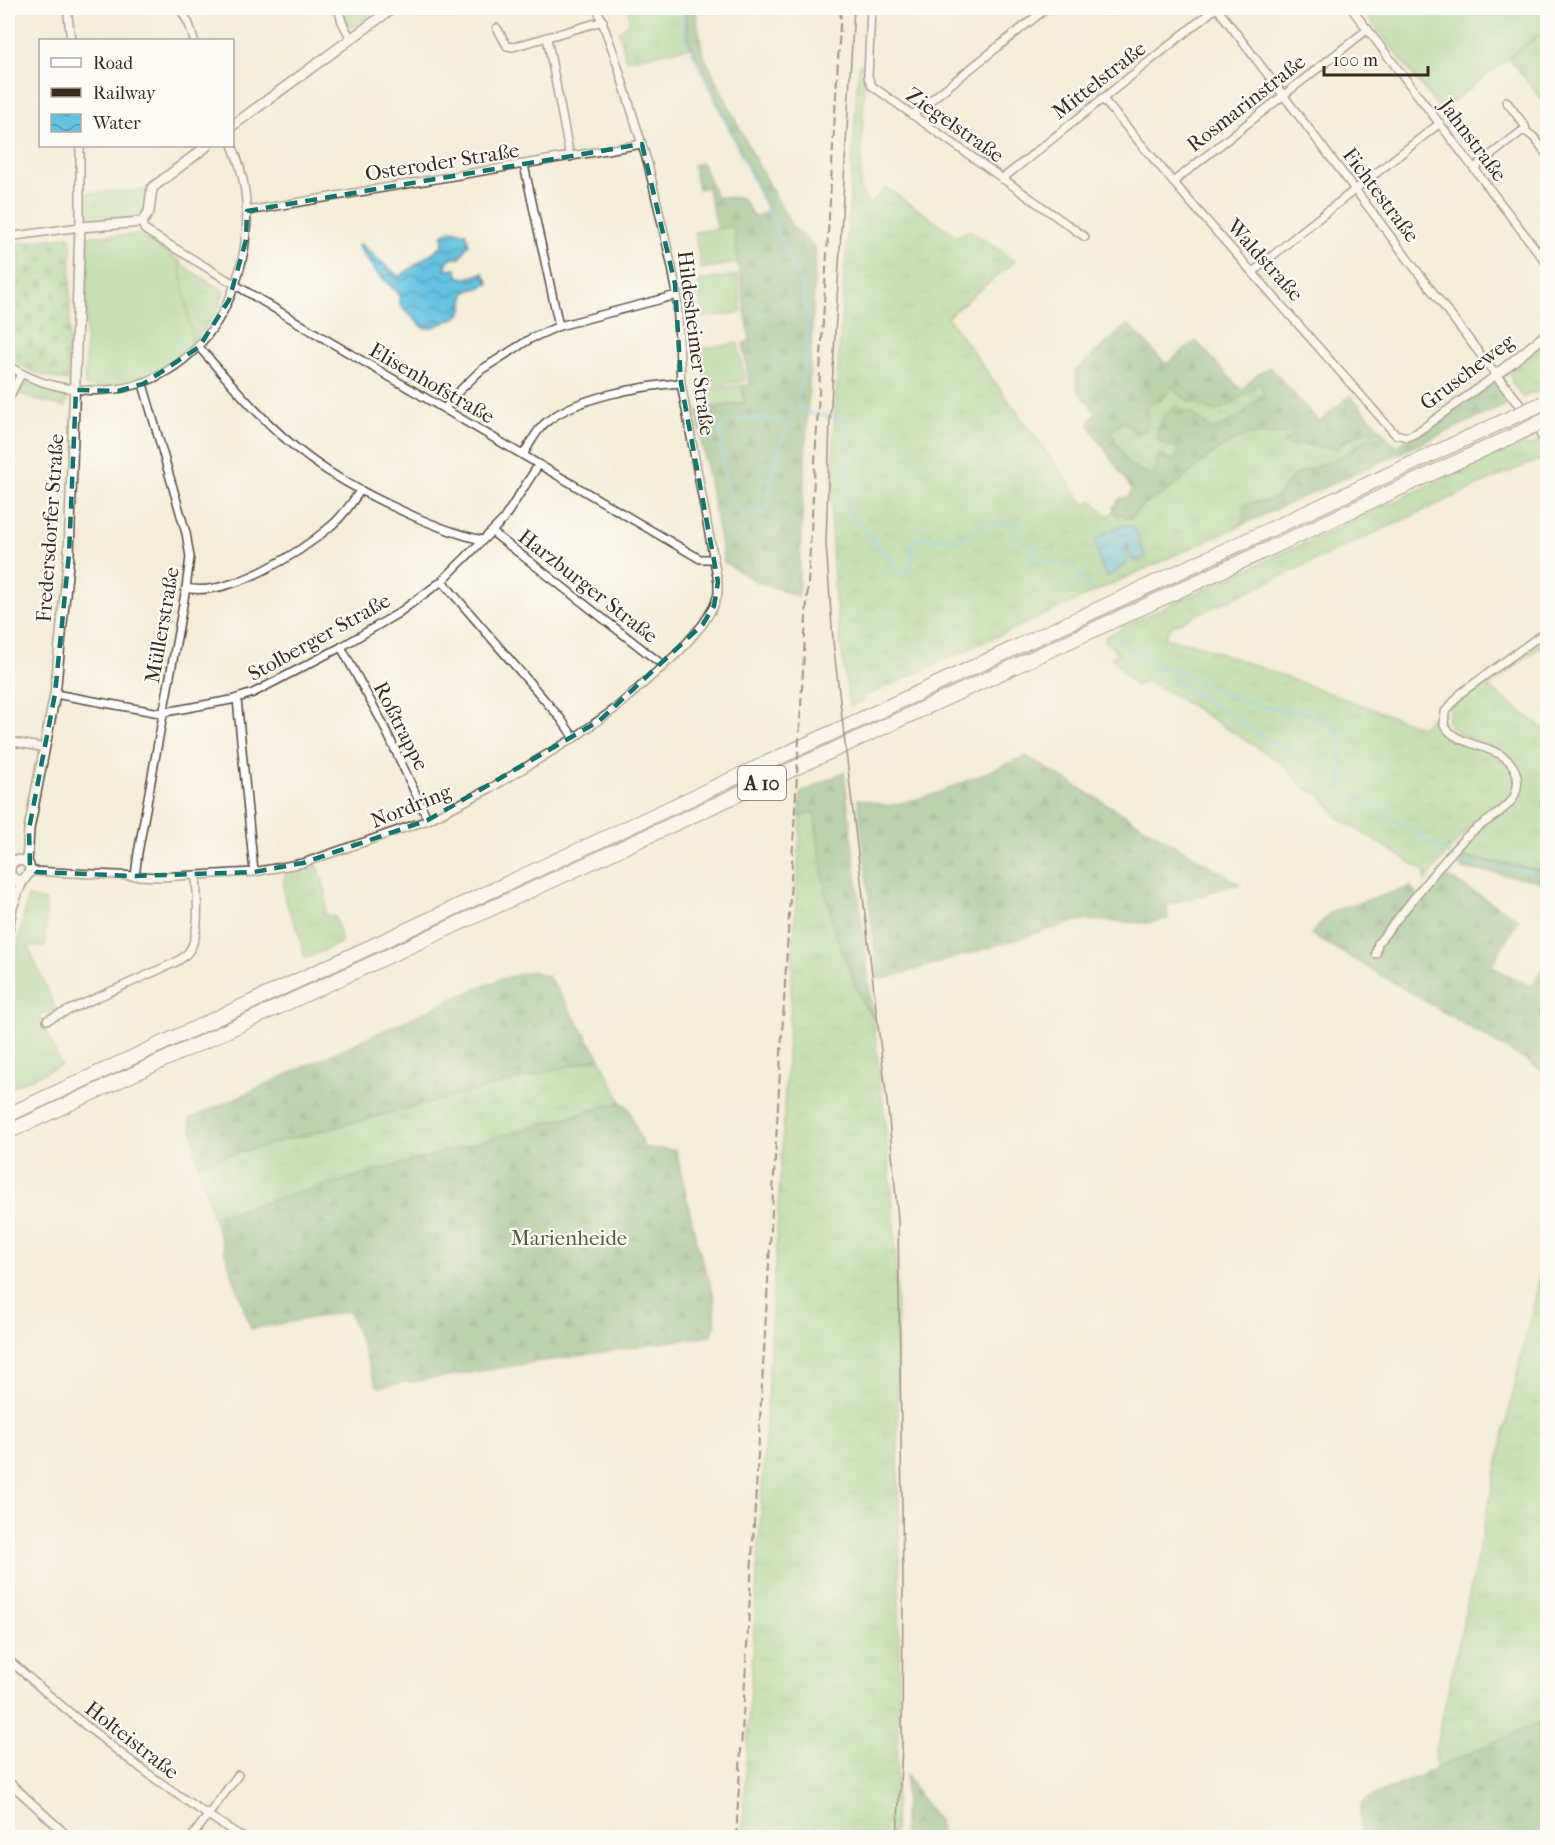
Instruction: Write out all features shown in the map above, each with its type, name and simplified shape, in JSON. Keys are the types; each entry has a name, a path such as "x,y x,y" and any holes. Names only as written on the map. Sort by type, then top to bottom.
{"highway":[{"name":"A 10","path":"8,1115 1545,402"},
{"name":"A 10","path":"8,1132 1548,419"}],"street":[{"path":"67,8 71,39"},
{"path":"180,8 195,39"},
{"path":"338,8 351,39"},
{"path":"234,125 393,8"},
{"name":"Hildesheimer Straße","path":"597,8 642,144 661,217 677,295 681,383 718,582"},
{"name":"Ziegelstraße","path":"871,8 868,77 872,86 1085,237"},
{"path":"912,115 1047,8"},
{"name":"Fichtestraße","path":"1216,8 1519,404"},
{"name":"Mittelstraße","path":"1002,178 1216,8"},
{"name":"Jahnstraße","path":"1351,8 1546,260"},
{"path":"496,28 507,46 513,47 603,21"},
{"name":"Rosmarinstraße","path":"1173,182 1368,29"},
{"path":"547,37 570,157"},
{"name":"Waldstraße","path":"1102,98 1389,428 1395,434 1407,437"},
{"path":"1506,101 1525,126 1526,131 1548,156"},
{"path":"1253,272 1354,189 1440,123"},
{"path":"1474,168 1522,131 1526,131"},
{"name":"Osteroder Straße","path":"248,211 642,144"},
{"path":"80,147 80,227"},
{"path":"8,237 80,227 142,222 149,212 152,188 206,147"},
{"path":"8,364 21,374 49,384 76,390 109,391 143,384 166,372 199,347 221,318 234,284 246,240 248,211 242,174 233,147"},
{"path":"524,165 559,326"},
{"name":"Elisenhofstraße","path":"142,222 148,232 445,410 700,559 713,559"},
{"name":"Fredersdorfer Straße","path":"26,864 29,829 55,694 70,546 80,227"},
{"path":"445,410 453,397 481,370 515,348 559,326 677,295"},
{"name":"Gruscheweg","path":"1407,437 1416,433 1496,375 1548,333"},
{"name":"Harzburger Straße","path":"199,347 253,408 288,441 325,470 360,491 443,530 482,540"},
{"path":"8,400 21,374"},
{"path":"523,455 543,425 559,414 650,385 681,383"},
{"name":"Müllerstraße","path":"135,876 190,557 186,533 143,384"},
{"name":"Stolberger Straße","path":"55,694 164,712 237,699 253,693 397,614 442,581 492,532 513,506 539,464"},
{"path":"186,588 204,590 221,586 250,577 286,559 331,526 360,491"},
{"name":"Harzburger Straße","path":"492,532 664,666"},
{"path":"442,581 561,719 574,738"},
{"name":"Nordring","path":"26,864 135,876 196,876 254,872 303,863 428,820 491,788 574,738 616,708 679,652 711,614 718,594 718,582"},
{"path":"1376,954 1378,943 1454,850 1471,831 1509,803 1517,790 1516,771 1511,763 1490,749 1454,735 1444,725 1445,712 1461,693 1548,630"},
{"name":"Roßtrappe","path":"340,647 382,722 428,820"},
{"path":"237,699 254,872"},
{"path":"8,741 45,748"},
{"path":"8,930 12,907 12,874 13,862 26,864 27,878 12,874"},
{"path":"47,1020 174,963 187,954 196,933 196,876"},
{"name":"Holteistraße","path":"9,1663 109,1745 207,1815 244,1838"},
{"path":"190,1838 238,1775"},
{"path":"8,1781 69,1838"}],"highlighted area":[{"path":"642,144 675,284 681,383 718,582 714,606 703,624 599,721 428,820 303,863 254,872 135,876 36,872 30,866 29,829 55,694 69,554 76,390 118,391 143,384 199,347 229,300 246,240 247,211"}],"green space":[{"path":"342,8 380,8 349,30"},
{"path":"627,8 684,8 688,38 692,47 626,60 619,31 627,25 630,17"},
{"path":"684,8 695,8 703,54 758,165 792,226 816,249 798,596 757,582 724,562 696,411 745,403 743,386 749,384 743,343 750,341 733,227 718,229 707,187 698,189 693,165 702,163 716,197 742,198 754,217 769,211 688,39"},
{"path":"1361,8 1547,8 1547,28 1441,111"},
{"path":"1547,28 1547,106 1509,58"},
{"path":"859,64 865,65 860,189 869,205 886,188 957,236 970,230 1015,261 947,317 1085,505 1092,500 1108,516 1115,511 1117,516 1121,514 1131,518 1143,505 1170,490 1207,457 1232,441 1250,435 1293,434 1300,444 1337,449 1357,434 1381,432 1383,436 1365,439 1352,451 1296,475 1273,498 1250,502 1244,519 1237,527 877,691 865,693 862,702 852,705 849,704 835,598 831,528 835,410","holes":["1122,525 1131,526 1126,540 1127,564 1108,531"]},
{"path":"147,190 146,208 140,219 88,223 84,218 83,200 89,193"},
{"path":"733,227 738,263 701,269 695,232"},
{"path":"139,235 179,261 193,345 156,373 131,384 117,387 85,386 88,236"},
{"path":"70,236 68,382 34,372 8,358 8,245"},
{"path":"179,261 189,270 224,291 217,311 193,345"},
{"path":"737,275 742,312 703,318 698,281"},
{"path":"1128,324 1166,364 1196,341 1241,390 1257,375 1270,367 1319,422 1350,395 1396,447 1408,438 1438,425 1492,383 1496,382 1510,403 1237,527 1244,519 1243,506 1274,498 1296,475 1352,451 1365,439 1383,436 1381,432 1357,434 1337,449 1300,444 1292,446 1285,443 1285,439 1295,437 1293,434 1250,435 1232,441 1207,457 1170,490 1143,505 1131,518 1126,518 1121,514 1117,516 1113,508 1120,498 1128,497 1132,490 1088,424 1096,413 1077,389 1075,371","holes":["1261,382 1212,430 1189,412 1171,409 1159,424 1157,433 1160,443 1178,449 1165,455 1162,453 1155,459 1128,464 1111,431 1123,421 1138,434 1146,429 1149,416 1172,387 1183,398 1215,412 1234,402"]},
{"path":"1547,342 1547,384 1539,388 1536,393 1530,393 1523,398 1512,383 1510,372"},
{"path":"738,343 744,381 707,387 700,349"},
{"path":"22,380 67,393 67,403 62,403 62,405 67,407 19,393 11,409 8,407"},
{"path":"1261,382 1263,394 1239,417 1212,430 1189,412 1171,409 1159,424 1157,433 1160,443 1178,449 1177,456 1170,460 1162,453 1155,459 1157,468 1151,476 1128,464 1111,431 1123,421 1137,434 1145,430 1149,416 1147,403 1160,401 1172,387 1183,398 1215,412 1234,402"},
{"path":"742,385 744,402 707,408 705,391"},
{"path":"1538,441 1547,453 1547,466 1542,459 1501,475 1172,626 1165,636 1167,639 1196,644 1421,727 1452,698 1441,716 1442,726 1449,735 1473,744 1499,758 1509,767 1515,777 1514,788 1502,805 1463,835 1425,882 1425,871 1340,819 1319,793 1306,789 1282,763 1169,692 1146,681 1135,686 1112,657 1119,654 1105,641 1106,636 1123,629 1122,627 1523,442 1528,447"},
{"path":"1547,633 1547,642 1488,687 1547,731 1547,871 1463,857 1456,850 1476,830 1506,810 1515,801 1520,792 1520,780 1515,766 1506,756 1450,726 1449,712 1463,697"},
{"path":"1026,756 1240,884 1167,905 1168,919 1147,923 1081,920 878,979 858,799 889,806 933,795"},
{"path":"844,772 873,1018 862,1002 835,932 825,890 814,812 799,816 801,793"},
{"path":"814,811 825,890 835,932 862,1002 873,1018 893,1211 897,1294 899,1602 894,1837 742,1838 801,816"},
{"path":"1463,857 1547,871 1547,885 1536,880 1464,870 1459,865"},
{"path":"318,866 326,892 325,915 335,917 342,942 305,959 298,931 285,897 284,882 285,875"},
{"path":"1448,877 1519,919 1491,966 1531,987 1547,960 1547,1073 1311,934 1332,911 1410,887 1422,899 1436,879"},
{"path":"28,897 46,901 45,947 28,946 56,1010 47,1014 43,1012 39,1014 61,1065 8,1088 8,993"},
{"path":"532,971 549,977 600,1058 198,1163 190,1119 466,993 501,979"},
{"path":"600,1058 621,1102 213,1217 198,1163"},
{"name":"Marienheide","path":"621,1102 628,1107 644,1148 676,1150 696,1240 714,1296 716,1324 711,1335 377,1387 349,1311 251,1329 213,1217"},
{"path":"1547,1248 1547,1719 1436,1769 1435,1751"},
{"path":"1547,1719 1547,1837 1361,1837 1360,1809 1365,1800"},
{"path":"906,1776 939,1823 942,1837 903,1837"}],"water":[{"path":"450,230 466,233 469,243 460,258 451,258 447,262 445,270 456,269 459,277 468,278 483,273 489,283 467,291 463,300 463,310 457,317 431,328 424,328 401,306 398,293 374,270 358,246 360,244 399,277 443,245 443,235"},
{"path":"1122,525 1131,526 1136,531 1146,558 1133,561 1126,542 1127,564 1107,577 1100,563 1095,541 1108,531"}],"waterway":[{"path":"682,8 686,39 802,284 808,317 807,352 797,402 799,409 813,414 846,419 848,511 899,570 909,572 913,538 959,540 987,522 1018,525 1021,542 1035,546 1034,560 1061,565 1073,570 1091,590"},
{"path":"780,420 733,420 728,421 721,428 724,475 731,498 742,516 765,511 769,501 776,460 789,423"},
{"path":"1112,635 1159,668 1173,670 1250,704 1301,711 1324,719 1333,727 1343,744 1341,775 1345,789 1461,862 1548,874"},
{"path":"1173,670 1176,681 1323,775"}],"tram line":[{"path":"854,8 830,421 826,543 833,641 889,1119 898,1220 903,1580 902,1747 897,1838"}],"railway":[{"path":"736,1838 841,8"}]}
